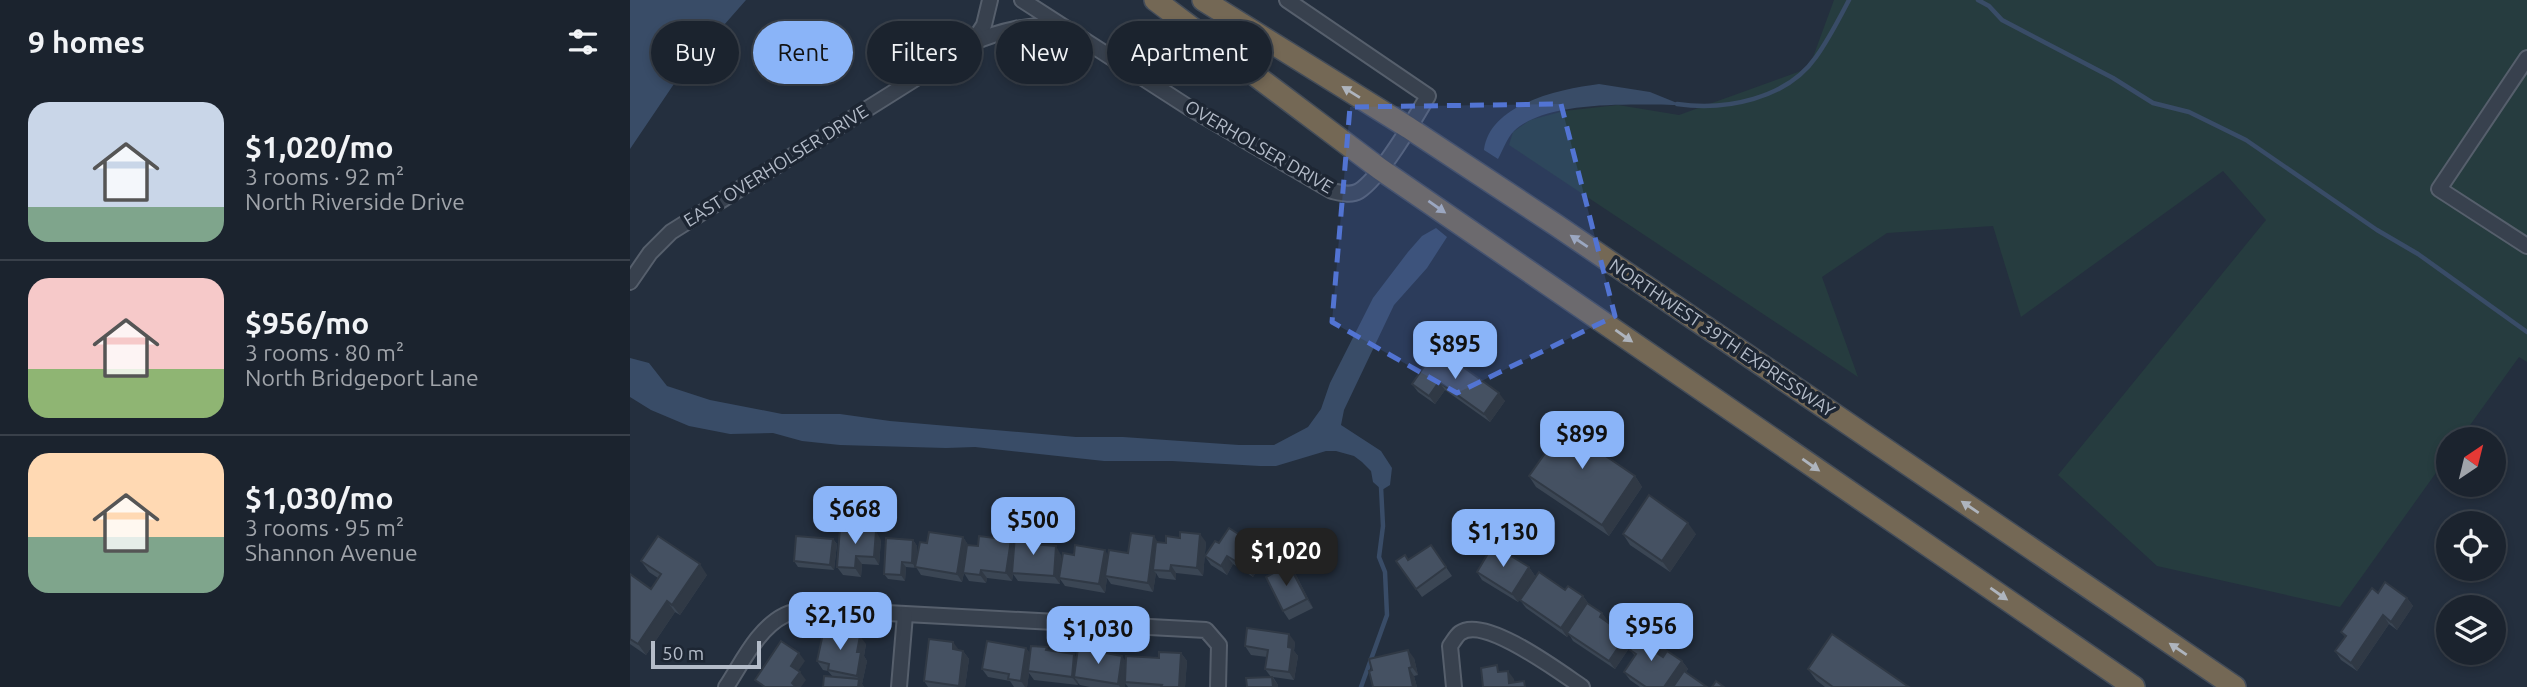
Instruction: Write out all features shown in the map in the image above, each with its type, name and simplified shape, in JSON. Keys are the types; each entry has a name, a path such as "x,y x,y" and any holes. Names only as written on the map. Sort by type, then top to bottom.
{"highway":[{"path":"1155,0 1380,169 2134,687"},
{"name":"NORTHWEST 39TH EXPRESSWAY","path":"1203,0 1409,128 1615,264 2235,687"}],"street":[{"path":"982,28 990,0"},
{"name":"OVERHOLSER DRIVE","path":"1023,0 1054,21"},
{"name":"OVERHOLSER DRIVE","path":"1093,46 1188,107 1332,191 1346,195 1358,191 1380,169 1428,96 1287,0"},
{"path":"2527,58 2439,189 2527,246"},
{"name":"EAST OVERHOLSER DRIVE","path":"630,282 650,253 671,232 907,84"},
{"path":"726,687 772,622 787,614 812,609 1206,630 1219,645 1218,687"},
{"path":"899,687 905,615"},
{"path":"1454,687 1450,646 1460,632 1473,628 1518,644 1582,687"}],"highlighted area":[{"path":"1561,104 1615,316 1457,393 1332,322 1350,107"}],"green space":[{"path":"1834,0 2527,0 2527,362 2519,357 2469,427 2436,427 2436,473 2340,607 2157,566 2058,475 2266,220 2223,171 2021,317 1993,226 1887,233 1822,277 1858,377 1509,145 1513,132 1530,120 1564,111 1618,105 1679,115 1809,68"}],"water":[{"path":"630,0 746,0 728,21 651,21 651,84 674,84 630,149"},
{"path":"1599,84 1650,92 1682,105 1594,106 1548,113 1514,131 1498,159 1484,150 1489,134 1499,121 1513,110 1547,95"},
{"path":"1436,228 1447,237 1427,268 1394,305 1344,410 1341,425 1381,451 1392,468 1390,485 1382,490 1373,482 1371,471 1362,462 1354,456 1336,451 1326,451 1276,466 1260,466 1172,461 1104,461 975,447 840,445 802,441 773,433 730,434 689,426 651,410 630,397 630,358 649,363 667,386 710,400 782,414 840,414 890,421 1076,437 1274,445 1308,427 1321,409 1330,383 1373,298 1422,236"}],"building":[{"path":"1437,348 1499,393 1484,414 1439,382 1429,396 1412,384"},
{"path":"1573,414 1603,435 1594,448 1635,476 1602,525 1529,476"},
{"path":"1649,495 1688,523 1662,561 1623,534"},
{"path":"840,528 876,531 874,557 856,556 855,568 837,567"},
{"path":"1229,528 1260,548 1247,568 1227,556 1221,566 1205,556 1215,541 1219,543"},
{"path":"929,532 963,537 957,574 915,567 920,542 927,543"},
{"path":"1180,532 1200,534 1197,568 1171,565 1170,571 1153,570 1156,542 1166,543 1166,536 1180,538"},
{"path":"1131,533 1154,536 1148,583 1105,576 1109,550 1128,553"},
{"path":"1015,535 1033,536 1033,544 1056,546 1054,576 1012,573"},
{"path":"658,536 700,564 672,605 667,601 638,644 630,639 630,574 651,589 661,574 641,561"},
{"path":"796,536 833,539 830,565 794,561"},
{"path":"979,536 1011,540 1006,573 981,570 980,575 963,573 967,545 978,546"},
{"path":"886,538 913,540 912,563 902,562 901,575 884,574"},
{"path":"1075,545 1105,550 1099,584 1059,578 1063,553 1074,555"},
{"path":"1431,545 1446,567 1416,589 1396,561 1405,555 1408,560"},
{"path":"1493,545 1529,567 1512,594 1477,572"},
{"path":"1289,565 1307,599 1283,611 1266,577"},
{"path":"1539,572 1565,590 1568,586 1583,596 1561,628 1520,600"},
{"path":"2385,582 2407,598 2391,622 2383,615 2351,663 2335,651 2346,636 2341,632 2372,588 2378,593"},
{"path":"1587,603 1602,613 1600,617 1613,626 1621,615 1634,624 1609,661 1567,633"},
{"path":"1247,628 1289,634 1288,647 1292,648 1289,672 1265,669 1268,650 1245,646"},
{"path":"824,629 860,636 857,652 861,652 857,676 828,670 829,664 817,661"},
{"path":"1643,631 1663,645 1657,653 1663,657 1667,651 1682,661 1664,687 1646,687 1624,672 1636,654 1630,650"},
{"path":"1832,634 1909,687 1833,687 1808,669"},
{"path":"929,639 953,642 953,649 963,651 959,686 924,681"},
{"path":"781,641 799,653 791,666 800,672 792,683 794,687 765,687 755,680"},
{"path":"987,641 1026,648 1021,681 1008,679 1009,674 982,669"},
{"path":"1031,646 1074,654 1072,677 1028,671"},
{"path":"1078,648 1122,656 1118,684 1074,677"},
{"path":"1408,650 1413,687 1373,687 1369,659"},
{"path":"1159,652 1181,653 1179,687 1125,682 1126,656 1159,658"},
{"path":"1497,665 1498,672 1508,671 1509,683 1524,681 1525,687 1483,687 1481,668"},
{"path":"1684,671 1707,687 1673,687"},
{"path":"824,676 859,679 858,687 823,687"},
{"path":"1272,677 1273,687 1247,687 1246,678"},
{"path":"1716,681 1724,687 1712,687"}],"waterway":[{"path":"1677,104 1715,106 1734,103 1754,99 1789,83 1816,57 1849,0"},
{"path":"1978,0 1989,6 2002,20 2113,78 2153,103 2189,112 2246,140 2377,230 2418,254 2527,332"},
{"path":"1361,687 1387,615 1385,572 1379,557 1383,526 1381,487"}]}
